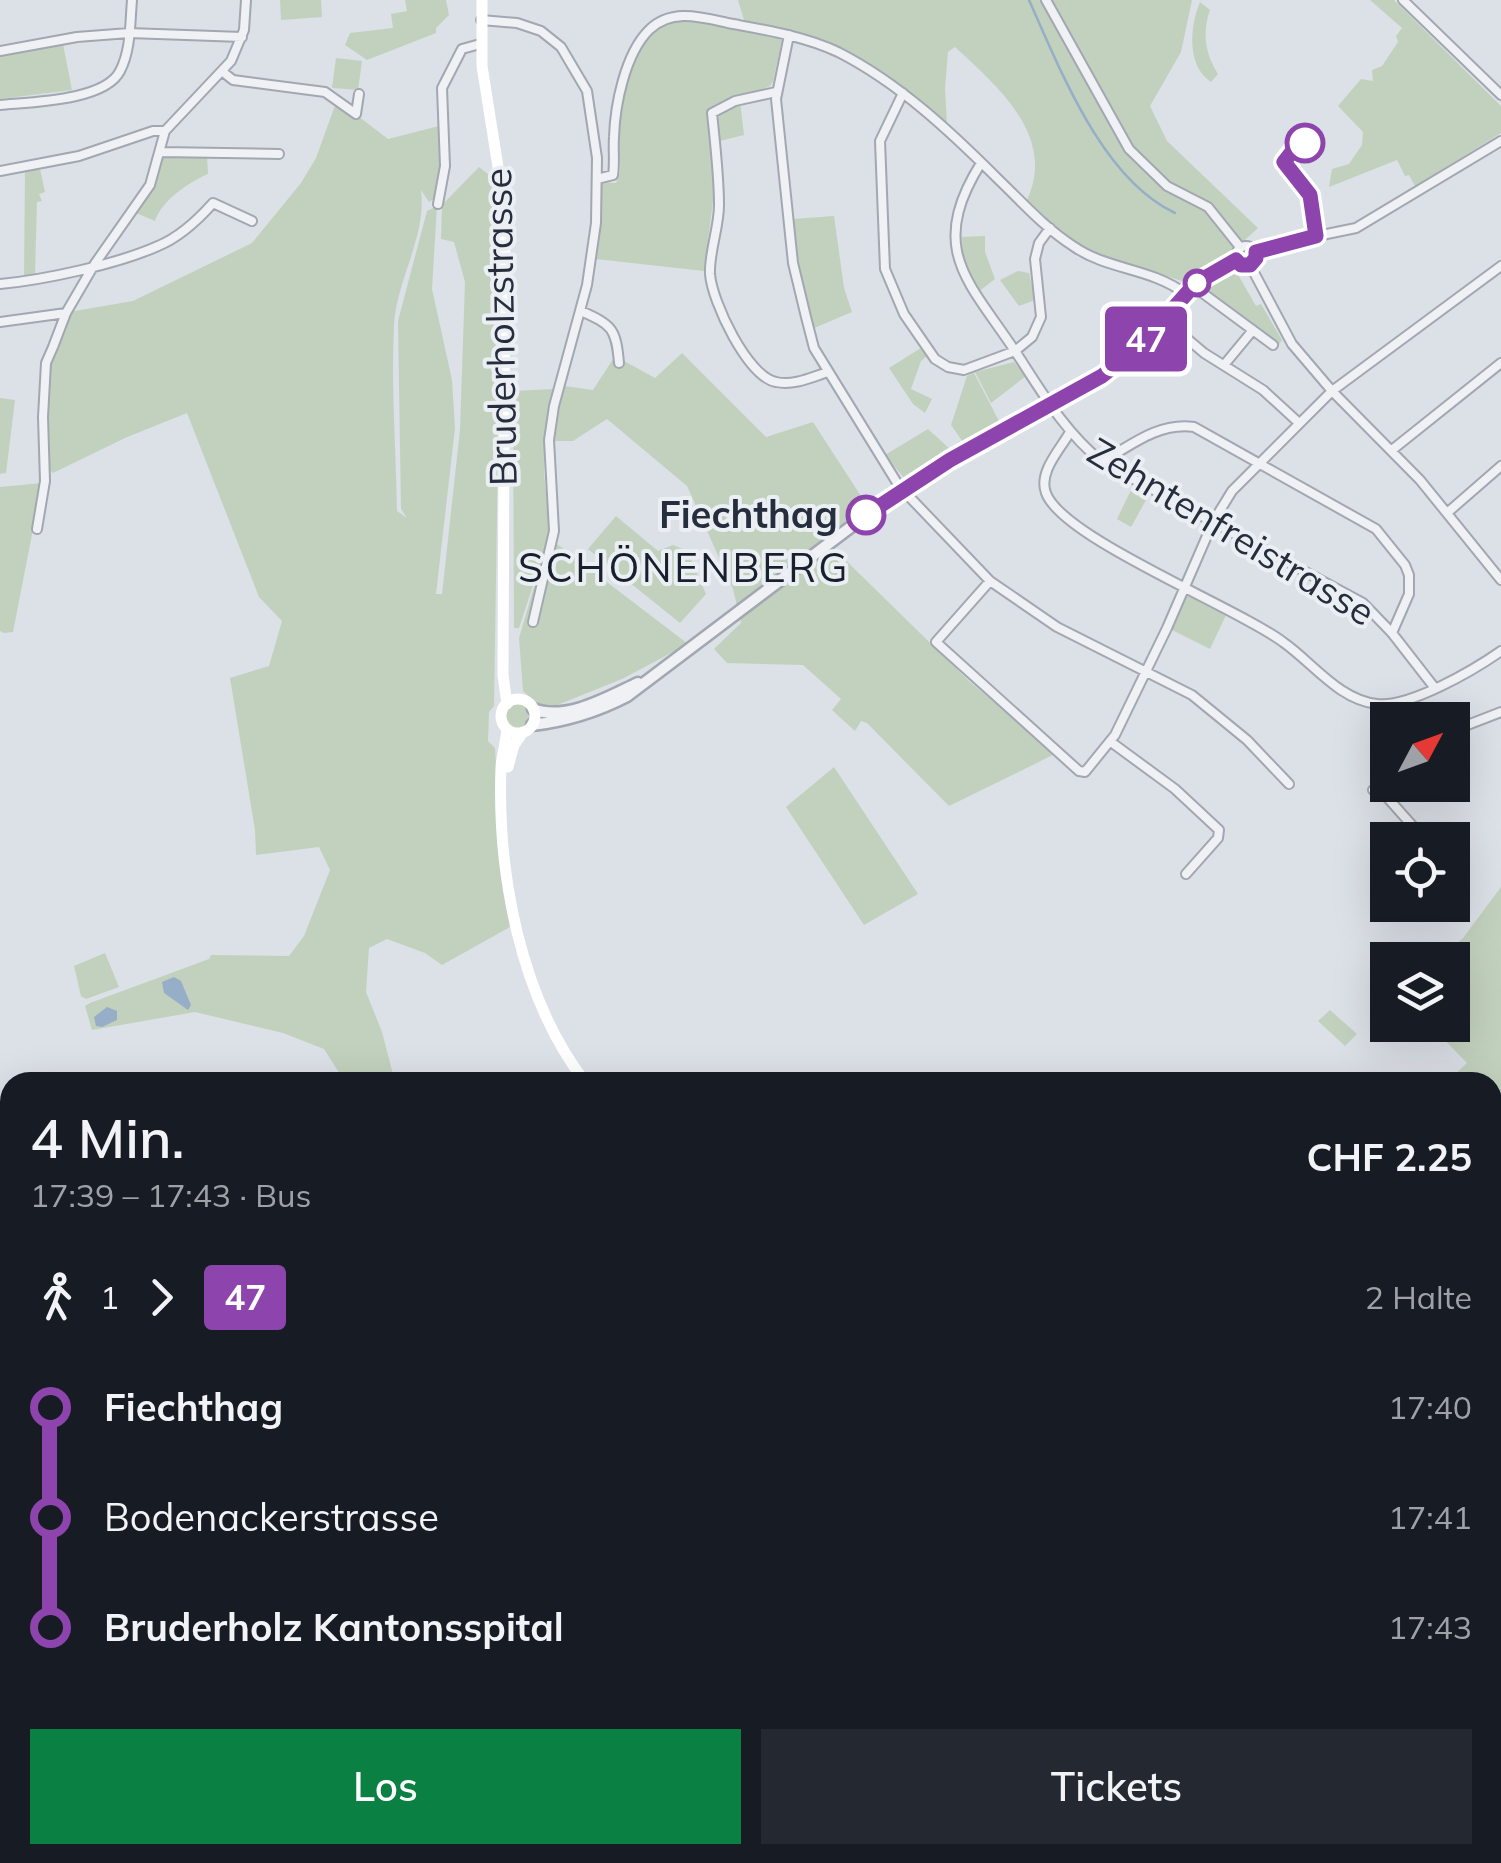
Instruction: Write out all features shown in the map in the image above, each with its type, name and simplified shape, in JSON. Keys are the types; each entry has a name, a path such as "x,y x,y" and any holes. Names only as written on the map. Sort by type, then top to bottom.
{"main road":[{"name":"Bruderholzstrasse","path":"482,0 480,44 505,210 507,704 501,715 506,729 501,770 508,874 525,963 551,1026 580,1072"},
{"name":"Bruderholzstrasse","path":"504,656 520,700"},
{"path":"507,704 520,700 533,710"},
{"name":"Bruderholzstrasse","path":"502,796 511,753 527,729 533,710"},
{"path":"506,729 527,729"}],"street":[{"path":"0,105 66,97 107,86 120,73 130,33 132,0"},
{"path":"37,529 44,481 46,363 66,312 150,185 165,131 223,72 242,37 246,0"},
{"path":"1046,0 1129,150 1167,186 1208,207 1240,247"},
{"path":"1403,0 1501,95"},
{"path":"598,178 613,176 614,134 623,84 638,45 650,29 664,19 679,16 789,35 836,51 903,94 1074,248 1101,262 1188,290 1274,346"},
{"path":"481,20 517,23 540,30 561,47 587,91 594,124 598,178 591,263 554,406 549,468 554,531 533,622"},
{"path":"0,52 77,37 130,33 242,37"},
{"path":"789,35 776,92 793,263 814,348 902,490 990,582 1056,627 1192,695 1221,717 1289,784"},
{"path":"438,204 445,166 442,88 462,49 480,44"},
{"path":"223,72 233,80 325,92 356,114 359,94"},
{"path":"776,92 750,96 712,113 719,208 710,271 712,285 736,341 758,374 777,383 828,372"},
{"path":"903,94 880,142 883,249 891,290 935,360 964,370 1016,351 1032,337 1041,317 1035,260 1050,228"},
{"path":"0,171 79,156 153,131 165,131"},
{"path":"1256,252 1283,242 1356,228 1501,140"},
{"path":"161,152 279,154"},
{"name":"Zehntenfreistrasse","path":"980,163 960,201 956,220 962,276 1070,432 1102,462 1363,603 1392,632 1434,688"},
{"path":"0,284 94,265 158,246 182,233 213,204 252,221"},
{"path":"1247,245 1256,252 1250,265 1241,265 1236,260 1240,247 1247,245"},
{"path":"527,729 601,710 644,685 902,490 1121,363 1188,290 1236,260"},
{"path":"1250,265 1292,344 1332,391 1392,450 1501,580"},
{"path":"990,582 936,642 1082,772 1089,770 1111,742 1213,522 1232,490 1332,391 1501,266"},
{"path":"0,322 66,312"},
{"path":"581,312 614,330 619,363"},
{"path":"1164,320 1264,390 1299,423"},
{"path":"1224,365 1253,330"},
{"path":"1392,450 1501,363"},
{"path":"1102,462 1162,428 1180,425 1206,432 1257,464 1365,520 1405,565 1410,586 1392,632"},
{"path":"1070,432 1045,473 1048,498 1089,535 1280,640 1346,694 1384,705 1458,679 1501,651"},
{"path":"1447,513 1501,466"},
{"path":"533,710 580,708 660,670"},
{"path":"1470,725 1499,716"},
{"path":"1111,742 1175,789 1218,830 1218,838 1186,874"},
{"path":"1389,802 1408,822"}],"green space":[{"path":"280,0 321,0 322,17 281,20"},
{"path":"405,0 446,0 449,15 436,33 367,60 345,45 350,33 393,28 391,14 407,11"},
{"path":"738,0 1192,0 1181,52 1150,106 1167,141 1258,228 1223,260 1182,281 1076,243 1026,202 1034,178 1029,135 1005,96 955,47 948,52 947,125 905,90 841,48 744,20"},
{"path":"1370,0 1394,0 1501,106 1501,133 1415,186 1397,160 1329,187 1332,169 1349,164 1362,145 1363,132 1338,106 1361,79 1373,81 1372,70 1382,66 1402,28"},
{"path":"1200,2 1210,10 1206,43 1218,74 1211,82 1197,66 1192,45"},
{"path":"680,19 782,40 773,81 770,86 707,113 714,193 704,271 596,259 600,182 616,183 619,177 617,129 627,79 652,34"},
{"path":"63,44 72,90 0,99 0,56"},
{"path":"336,58 362,61 358,90 332,88"},
{"path":"337,100 388,139 439,126 442,157 437,197 429,202 421,190 420,225 396,309 393,371 397,511 407,518 401,509 398,321 427,211 437,206 432,289 452,380 455,428 436,594 442,594 460,430 465,282 454,242 441,239 442,205 479,167 497,181 501,254 494,706 489,712 488,741 495,748 502,871 510,927 442,965 425,953 387,939 369,948 366,992 392,1072 339,1072 324,1049 283,1033 195,1012 92,1030 85,1006 211,955 289,956 304,936 330,870 319,847 256,855 230,678 269,666 282,621 259,597 187,413 53,473 47,468 46,399 52,355 69,312 133,301 252,243 301,183 316,158"},
{"path":"740,101 744,135 716,142 714,114"},
{"path":"165,154 207,155 208,174 177,193 155,221 136,213"},
{"path":"40,169 45,192 39,194 42,201 37,202 35,274 24,276 25,171"},
{"path":"834,216 844,288 852,312 812,329 800,283 793,219"},
{"path":"985,236 985,252 995,279 978,292 963,263 962,237"},
{"path":"1018,271 1029,273 1035,300 1019,306 1000,280"},
{"path":"1237,273 1282,340 1278,346 1204,290"},
{"path":"921,348 927,356 921,361 911,389 932,399 925,413 913,404 889,368"},
{"path":"682,353 766,437 813,422 870,510 825,540 969,681 1055,754 949,806 867,723 861,721 855,731 832,710 841,699 803,665 727,663 714,649 741,623 733,589 687,486 607,419 573,441 552,441 564,386 593,390 615,356 655,378"},
{"path":"1014,362 1026,376 991,403 975,372"},
{"path":"974,373 999,421 963,442 951,425 967,376"},
{"path":"553,389 544,437 550,534 519,628 514,628 513,391"},
{"path":"0,398 15,400 6,473 0,474"},
{"path":"928,429 950,449 904,478 885,455"},
{"path":"42,483 13,632 4,633 0,631 0,487"},
{"path":"1134,484 1150,493 1131,527 1117,519"},
{"path":"616,516 658,551 673,545 687,551 706,594 680,623 588,549"},
{"path":"557,544 688,644 622,679 545,710 523,691 519,638 534,587"},
{"path":"1192,595 1227,613 1210,649 1172,630 1186,597"},
{"path":"518,703 527,707 531,716 527,725 518,729 509,725 505,716 509,707"},
{"path":"834,767 918,894 864,925 786,807"},
{"path":"1501,887 1501,1072 1458,1072 1467,1063 1447,1042 1470,1042 1470,942 1458,942"},
{"path":"105,953 119,987 86,999 81,996 74,966"},
{"path":"1330,1010 1357,1034 1345,1046 1318,1021"}],"water":[{"path":"174,977 181,981 191,1005 188,1010 164,993 162,982"},
{"path":"107,1007 117,1011 117,1020 96,1026 94,1017"}],"waterway":[{"path":"1029,0 1070,90 1105,149 1149,197 1175,213"}],"bus line":[{"name":"47","path":"866,515 950,460 1121,363 1196,283 1236,260 1241,265 1250,265 1256,252 1267,247 1316,236 1307,188 1284,162 1298,144 1305,143"}],"place":[{"name":"Fiechthag","path":"866,515"}],"district":[{"name":"SCHÖNENBERG","path":"684,568"}]}
